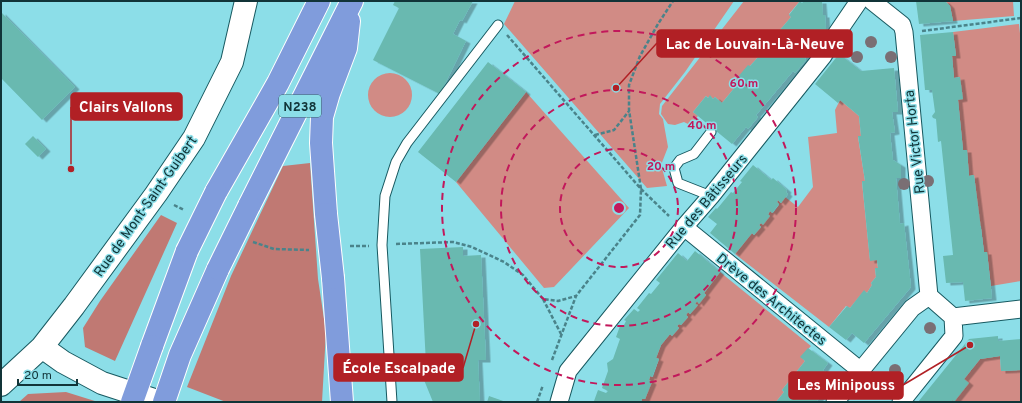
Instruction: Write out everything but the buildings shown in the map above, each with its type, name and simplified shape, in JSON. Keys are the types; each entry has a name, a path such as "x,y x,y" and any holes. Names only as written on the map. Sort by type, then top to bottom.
{"highway":[{"name":"N238","path":"132,402 187,251 216,192 278,83 319,1"},
{"name":"N238","path":"164,402 180,355 218,269 351,4"},
{"path":"342,402 321,143 322,118 346,48 351,4"}],"street":[{"name":"Rue de Mont-Saint-Guibert","path":"1,385 42,347 156,194 194,138 232,62 246,1"},
{"name":"Rue des Bâtisseurs","path":"558,402 568,371 823,56 859,1"},
{"path":"872,1 902,25 904,32"},
{"name":"Rue Victor Horta","path":"904,32 929,296"},
{"name":"Drève des Architectes","path":"684,227 861,371"},
{"path":"835,402 912,308 929,296 954,317 1021,309"},
{"path":"901,402 954,336 954,317"},
{"path":"42,347 63,362 102,383 160,402"}],"lane":[{"path":"392,402 382,245 385,196 396,162 407,143 498,25"},
{"path":"711,132 694,154 680,160 674,168 678,183 711,196"}],"path":[{"path":"551,361 576,296 640,215 641,189 629,110 629,85 640,56 673,1"},
{"path":"904,32 925,31 1021,18"},
{"path":"498,25 641,189 669,216 684,227"},
{"path":"595,135 614,130 629,110"},
{"path":"156,194 189,213"},
{"path":"252,242 274,249 313,249"},
{"path":"347,246 453,242 472,247 504,262 523,275 542,299 561,334"},
{"path":"542,299 558,301 576,296"},
{"path":"537,402 544,382"}],"shaded area":[{"path":"515,1 734,1 685,72 660,104 659,114 663,119 668,147 661,165 667,186 647,188 504,24"},
{"path":"744,1 800,1 789,14 791,17 774,37 772,35 765,43 768,46 737,78 740,81 722,103 715,97 713,99 710,96 708,98 706,96 693,112 698,116 690,125 684,122 675,125 668,124 661,114 662,106"},
{"path":"945,1 1013,1 1014,16 953,21 950,6"},
{"path":"1019,24 1021,43 1021,281 991,286 987,252 984,252 980,226 974,175 969,176 967,150 963,150 958,100 959,77 954,78 952,56 956,55 953,32"},
{"path":"386,73 394,73 399,74 406,79 411,86 411,104 406,111 399,116 386,117 378,114 371,107 368,99 368,91 371,83 378,76"},
{"path":"526,92 629,208 554,287 544,288 456,182"},
{"path":"840,100 859,116 861,136 858,137 865,181 862,182 870,260 877,260 878,268 875,268 876,277 871,283 872,285 867,293 864,291 850,308 846,306 829,327 735,254 752,233 754,235 761,227 759,225 761,223 763,224 770,211 773,213 779,205 777,202 778,200 781,203 785,197 798,207 813,187 808,137 837,133 835,110"},
{"path":"310,163 318,279 326,332 322,402 226,402 187,387 231,276 283,166"},
{"path":"161,215 177,223 115,361 85,347 83,328 100,301"},
{"path":"720,272 811,346 801,357 805,361 782,390 784,392 776,402 641,402 642,399 645,399 651,382 649,380 650,376 653,377 659,359 656,358 661,345 670,334 672,336 679,328 677,326 679,324 681,325 688,317 686,315 688,312 690,314 697,306 695,304 697,301 699,303 706,295 704,293"},
{"path":"1000,356 1001,371 1021,370 1021,402 951,402 952,400 954,401 964,379 980,359"},
{"path":"66,392 98,402 19,402 28,394"}],"place":[{"name":"Lac de Louvain-Là-Neuve","path":"616,88"},
{"name":"Clairs Vallons","path":"71,169"},
{"name":"École Escalpade","path":"476,324"},
{"name":"Les Minipouss","path":"970,345"}]}
